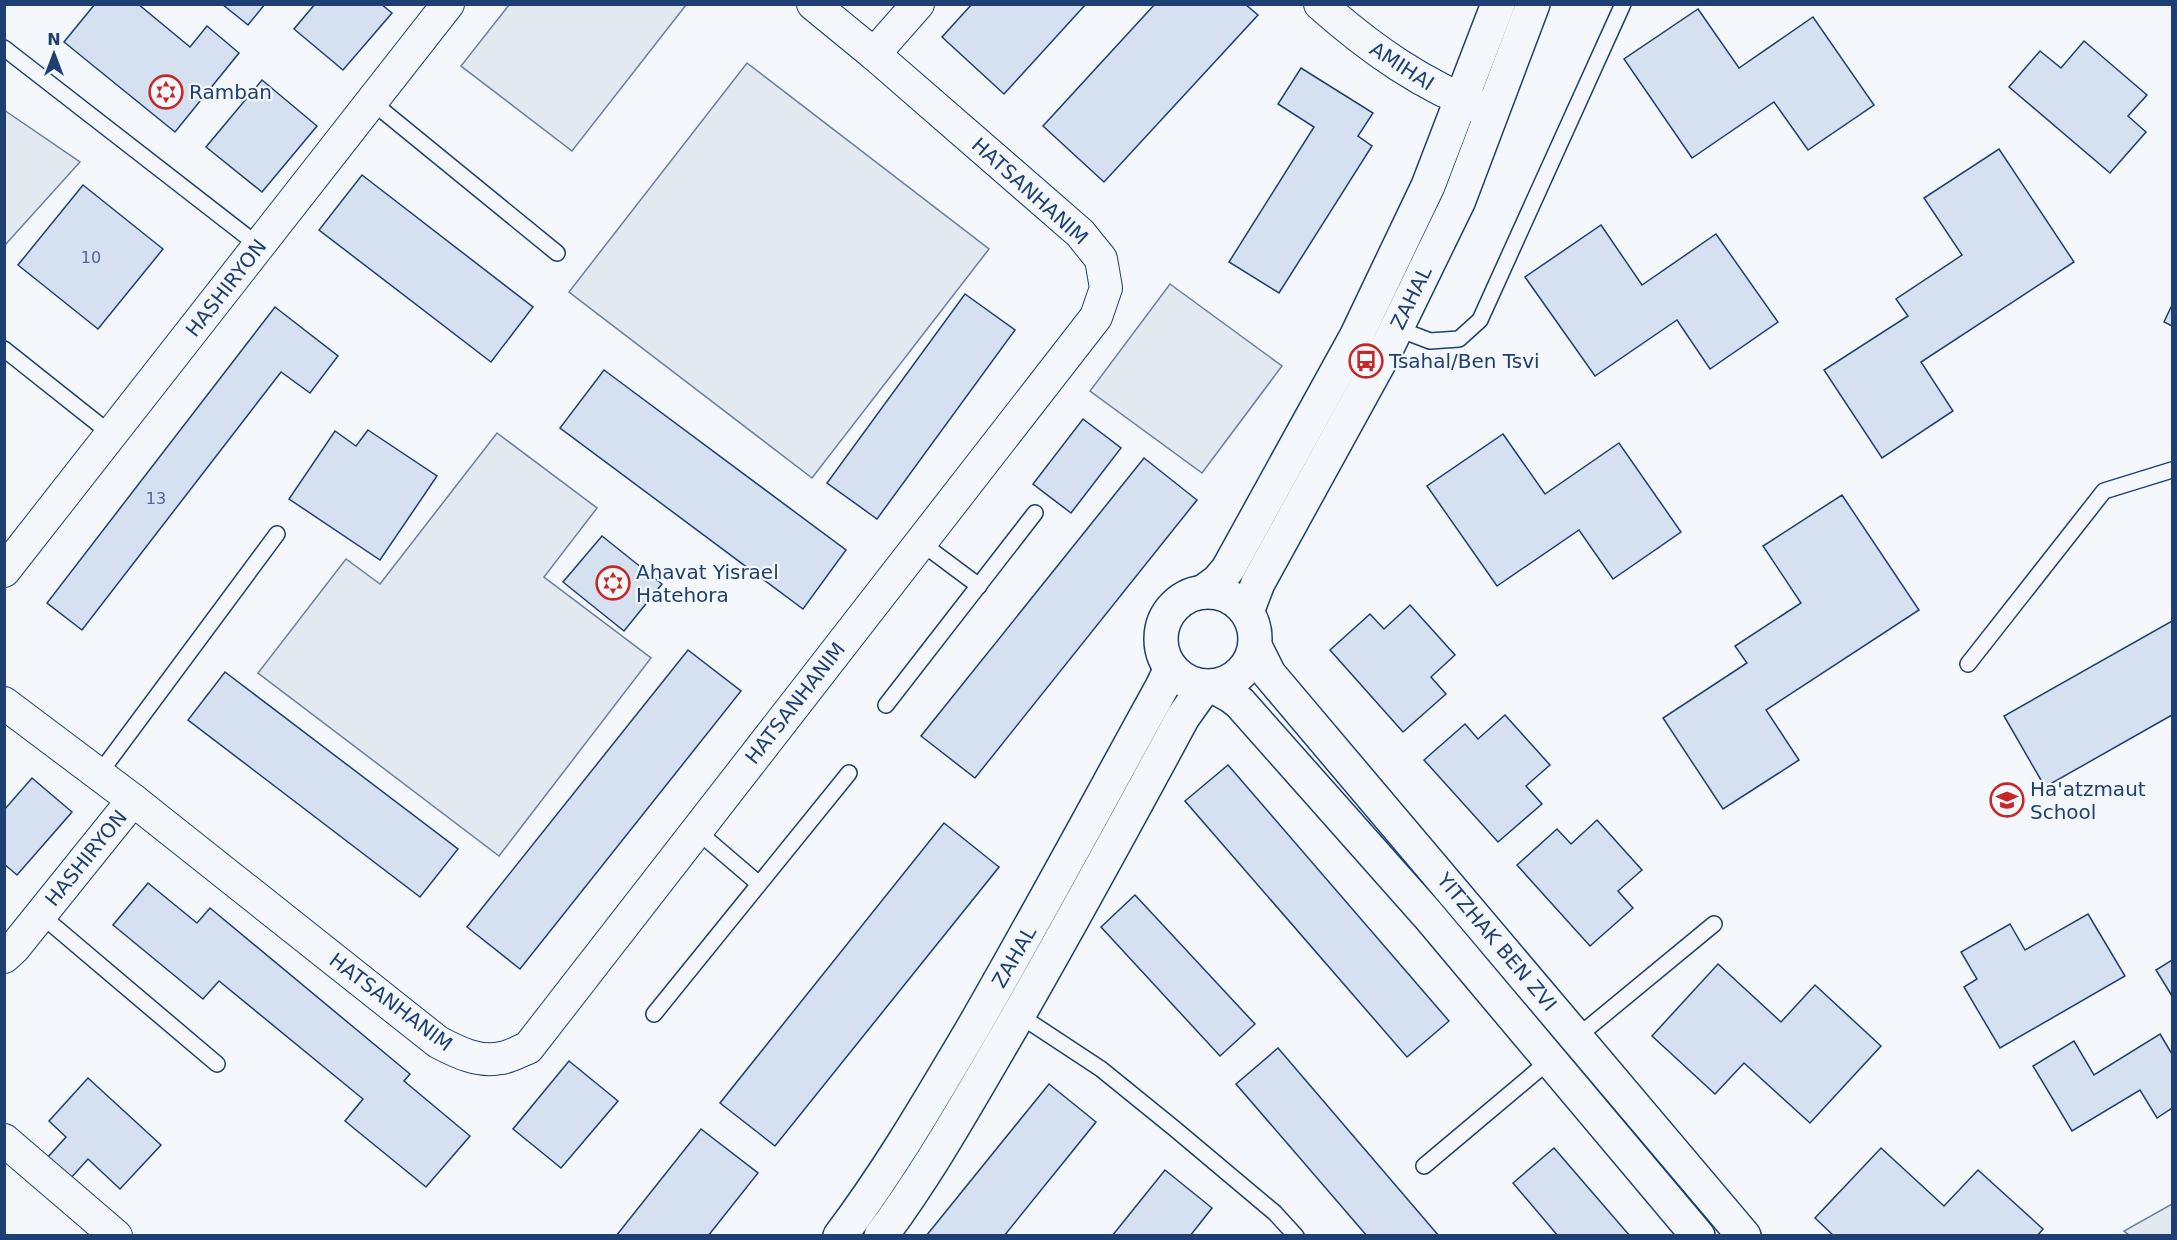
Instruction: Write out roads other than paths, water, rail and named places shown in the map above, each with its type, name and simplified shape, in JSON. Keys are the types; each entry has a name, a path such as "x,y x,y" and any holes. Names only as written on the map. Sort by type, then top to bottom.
{"street":[{"name":"HASHIRYON","path":"4,571 448,4"},
{"path":"813,4 874,54 918,4"},
{"name":"AMIHAI","path":"1320,4 1354,34 1422,81 1493,113"},
{"name":"ZAHAL","path":"1203,592 1218,581 1228,569 1356,337 1428,186 1463,101 1498,4"},
{"name":"ZAHAL","path":"1247,612 1258,583 1396,328 1459,200 1533,4"},
{"name":"HATSANHANIM","path":"133,800 438,1042 459,1053 480,1059 501,1059 528,1048 1096,317 1106,288 1101,260 1080,233 874,54"},
{"path":"1216,592 1239,603 1247,612 1256,634 1255,646 1250,660 1241,673 1228,682 1209,686 1180,678 1171,669 1160,642 1167,614 1177,603 1189,595 1216,592"},
{"name":"YITZHAK BEN ZVI","path":"1255,646 1269,674 1744,1236"},
{"name":"ZAHAL","path":"840,1236 871,1195 928,1105 1011,962 1171,669"},
{"name":"ZAHAL","path":"881,1236 956,1122 1019,1015 1184,717 1209,686"},
{"name":"YITZHAK BEN ZVI","path":"1209,686 1231,696 1240,703 1428,915 1698,1236"},
{"name":"HASHIRYON","path":"4,703 133,800 14,948 4,957"},
{"path":"4,1140 116,1236"}],"lane":[{"path":"1396,328 1430,341 1459,339 1480,320 1623,4"},
{"path":"4,48 259,246"},
{"path":"372,102 557,253"},
{"path":"4,349 111,434"},
{"path":"1968,664 2104,491 2172,470"},
{"path":"886,705 1035,513"},
{"path":"99,774 277,534"},
{"path":"920,543 979,586"},
{"path":"654,1014 849,773"},
{"path":"696,830 759,884"},
{"path":"41,915 217,1064"},
{"path":"1577,1037 1714,924"},
{"path":"1019,1015 1101,1070 1138,1099 1275,1213 1296,1236"},
{"path":"1424,1166 1550,1060"}],"place":[{"name":"Ramban","path":"166,92"},
{"name":"Tsahal/Ben Tsvi","path":"1366,361"},
{"name":"Ahavat Yisrael Hatehora","path":"613,583"},
{"name":"Ha'atzmaut School","path":"2007,800"}]}
